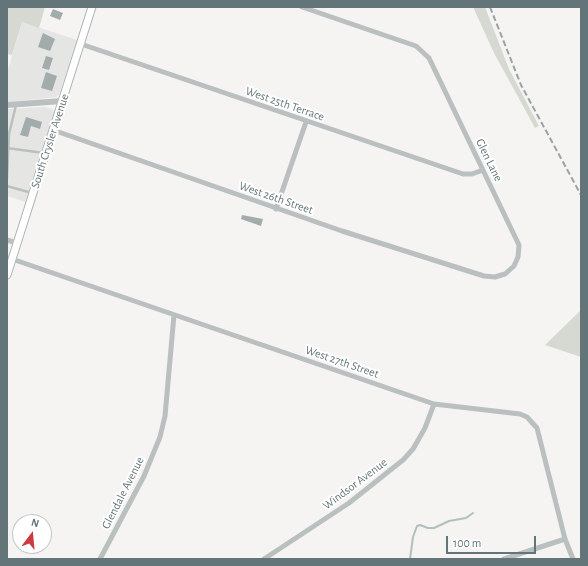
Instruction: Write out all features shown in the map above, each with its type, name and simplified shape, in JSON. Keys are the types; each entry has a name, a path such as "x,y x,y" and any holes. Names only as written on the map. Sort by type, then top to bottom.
{"main road":[{"name":"South Crysler Avenue","path":"7,275 92,7"}],"street":[{"name":"Glen Lane","path":"302,7 418,47 429,58 519,245 518,257 514,266 505,274 495,277"},
{"name":"West 25th Terrace","path":"81,44 306,122 463,174 472,174 484,170"},
{"path":"7,105 62,101"},
{"path":"276,209 306,122"},
{"name":"West 26th Street","path":"53,130 276,209 484,276 495,277"},
{"path":"7,240 17,244"},
{"name":"West 27th Street","path":"12,259 434,404 520,414 533,421 537,428 565,540 573,559"},
{"name":"Glendale Avenue","path":"100,559 144,476 160,436 165,416 174,315"},
{"name":"Windsor Avenue","path":"264,559 349,504 403,460 413,449 425,428 434,404"},
{"path":"504,559 565,540"}],"lane":[{"path":"7,178 11,122 16,104"},
{"path":"8,148 46,154"},
{"path":"7,186 33,194"}],"shaded area":[{"path":"7,7 45,7 39,28 22,22 12,55 7,54"},
{"path":"473,7 485,7 509,69 539,126 535,128 494,53"},
{"path":"22,22 77,40 57,97 7,102 7,73"},
{"path":"44,107 52,109 55,112 25,202 7,196 7,109"},
{"path":"581,310 581,357 545,345"}],"building":[{"path":"53,9 63,13 60,20 50,16"},
{"path":"43,33 55,39 50,51 38,47"},
{"path":"46,56 53,58 49,70 42,68"},
{"path":"46,72 57,76 52,91 41,88"},
{"path":"26,117 42,122 40,129 31,126 28,137 20,135"},
{"path":"242,215 263,219 261,226 241,219"}],"waterway":[{"path":"410,559 413,537 417,526 420,525 428,528 434,528 449,521 466,518 473,513"}],"railway":[{"path":"490,7 521,85 581,195"}]}
